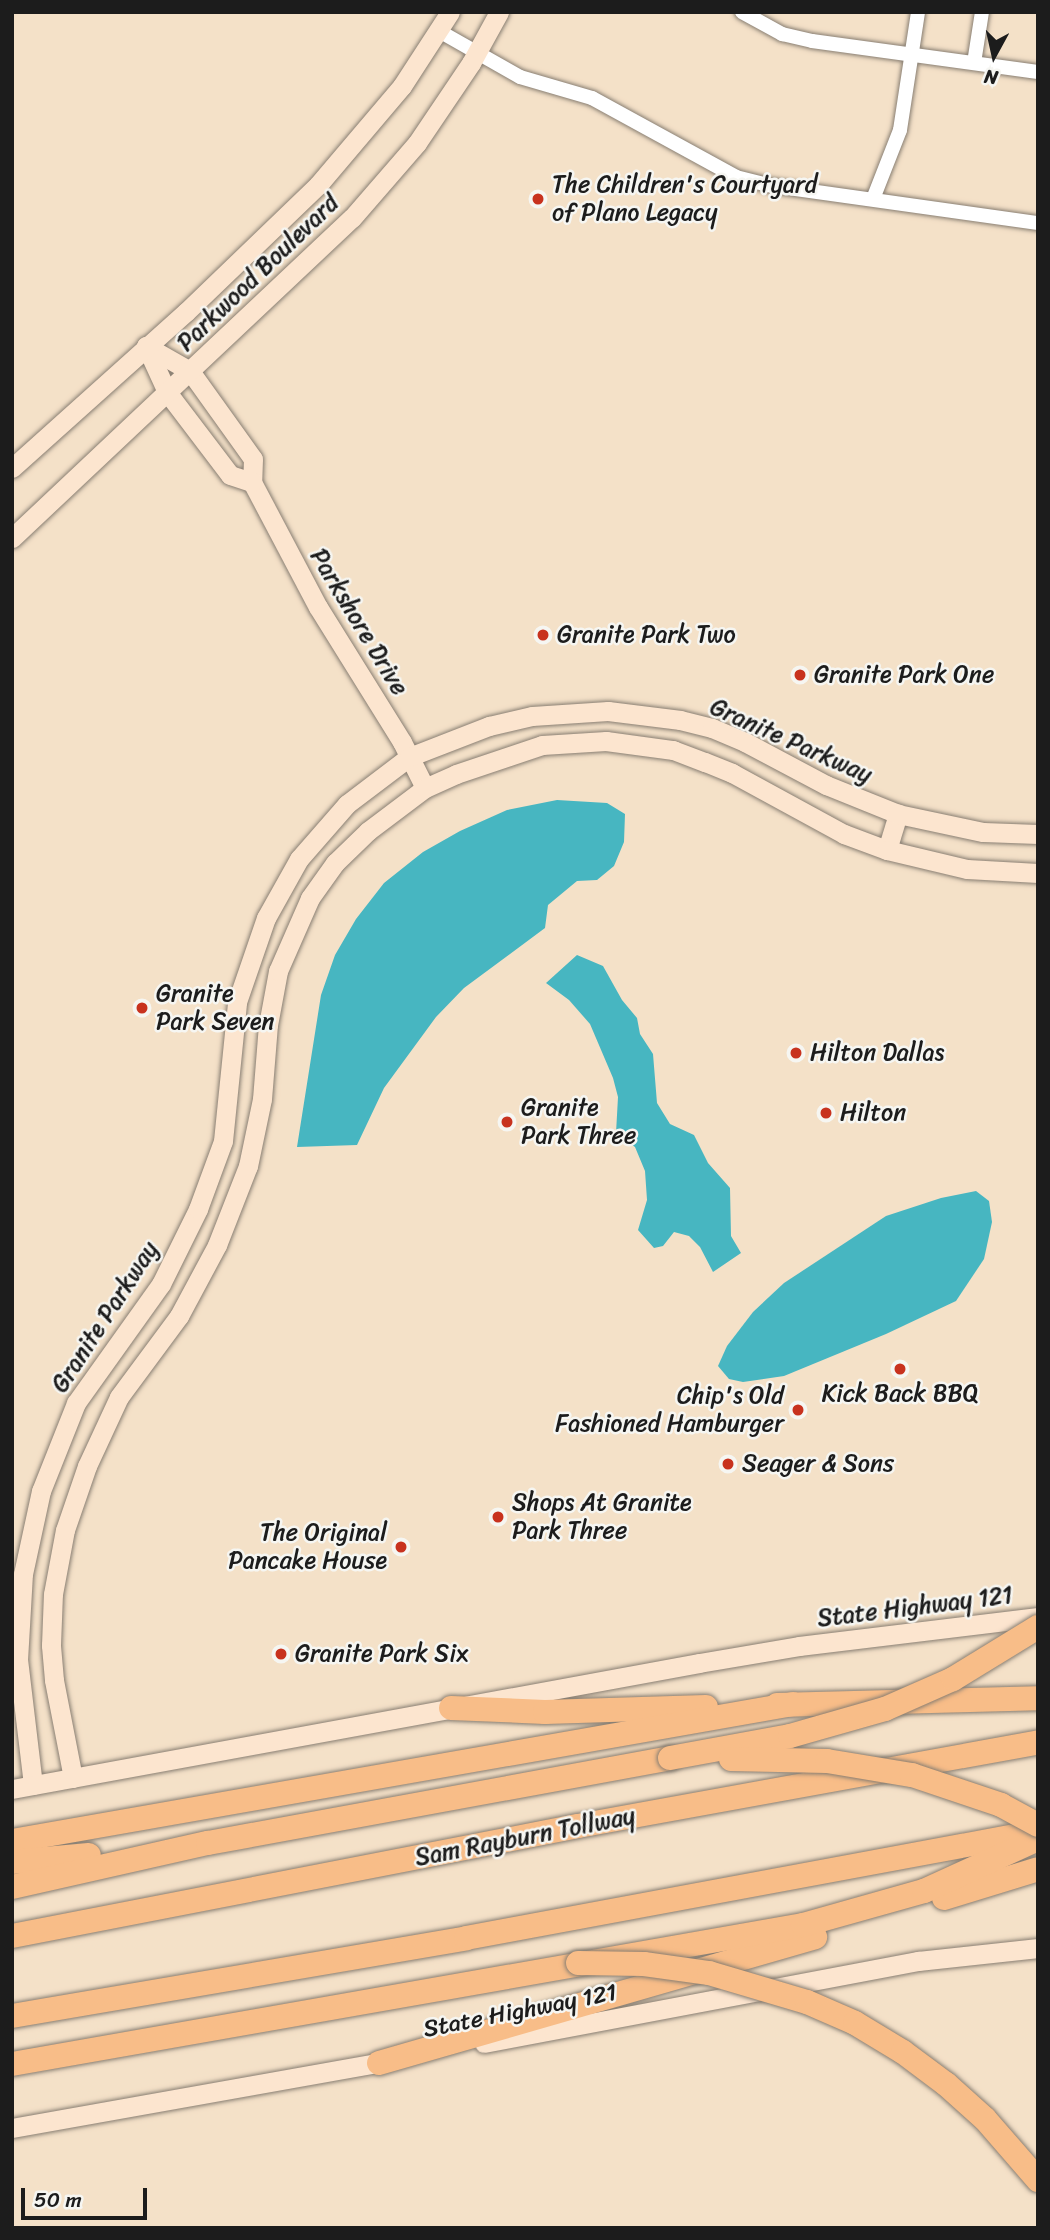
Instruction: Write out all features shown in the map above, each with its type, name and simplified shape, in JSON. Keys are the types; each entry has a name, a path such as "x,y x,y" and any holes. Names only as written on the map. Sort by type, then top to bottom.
{"highway":[{"path":"12,1886 208,1843 790,1736 886,1709 953,1679 1038,1627"},
{"path":"451,1708 545,1712 1038,1698"},
{"path":"12,1841 793,1704"},
{"name":"Sam Rayburn Tollway","path":"12,1936 578,1826 1038,1742"},
{"path":"670,1758 787,1758 865,1765 952,1786 1001,1805 1038,1825"},
{"path":"12,2016 466,1938 1038,1831"},
{"path":"12,2064 756,1934 845,1916 924,1891 1038,1839"},
{"path":"12,1863 208,1843"},
{"path":"379,2063 846,1928 1038,1869"},
{"path":"578,1963 644,1964 709,1973 807,2002 855,2023 903,2052 946,2084 993,2127 1038,2180"}],"street":[{"name":"Parkwood Boulevard","path":"12,468 223,278 318,185 402,86 450,12"},
{"name":"Parkwood Boulevard","path":"12,538 304,266 378,189 417,143 477,53 499,12"},
{"path":"742,12 767,19 782,34 812,41 1038,72"},
{"path":"873,199 900,130 918,12"},
{"path":"974,63 982,12"},
{"path":"439,31 520,77 592,99 736,177 1038,223"},
{"path":"146,346 167,392 230,475 252,482"},
{"name":"Parkshore Drive","path":"146,346 190,371 253,459 252,482 318,607 425,788"},
{"name":"Granite Parkway","path":"33,1785 18,1660 23,1574 41,1491 76,1403 161,1284 198,1209 223,1140 237,1002 266,918 299,859 339,813 409,757 489,726 532,716 608,711 680,720 712,728 746,742 826,785 898,814 984,832 1038,834"},
{"path":"673,750 680,720"},
{"path":"73,1777 54,1680 51,1645 53,1594 65,1530 87,1466 119,1396 179,1316 217,1245 242,1181 262,1098 268,1025 278,971 310,898 335,863 368,831 425,788 519,750 551,744 606,741 673,750 732,773 844,834 887,850 967,869 1038,873"},
{"path":"887,850 898,814"},
{"path":"213,1169 242,1181"},
{"path":"35,1519 65,1530"},
{"name":"State Highway 121","path":"12,1789 799,1646 1038,1617"},
{"name":"State Highway 121","path":"12,2128 379,2063 918,1961 1038,1948"}],"water":[{"path":"557,800 607,803 625,814 624,842 614,866 597,880 577,881 548,905 545,928 464,988 436,1017 384,1088 357,1145 297,1147 321,995 335,955 356,919 384,883 423,852 460,831 507,810"},
{"path":"577,955 603,966 622,1000 637,1018 640,1034 653,1054 657,1103 670,1124 694,1135 708,1163 730,1188 731,1236 741,1253 713,1272 700,1247 689,1236 674,1232 663,1246 654,1248 638,1230 647,1200 645,1171 635,1147 616,1133 618,1097 613,1078 590,1024 569,1000 546,983"},
{"path":"976,1191 989,1201 992,1222 984,1259 956,1301 886,1334 784,1376 743,1382 729,1379 718,1366 727,1346 753,1312 784,1283 886,1216 941,1198"}],"place":[{"name":"The Children's Courtyard of Plano Legacy","path":"538,199"},
{"name":"Granite Park Two","path":"543,635"},
{"name":"Granite Park One","path":"800,675"},
{"name":"Granite Park Seven","path":"142,1008"},
{"name":"Hilton Dallas","path":"796,1053"},
{"name":"Hilton","path":"826,1113"},
{"name":"Granite Park Three","path":"507,1122"},
{"name":"Kick Back BBQ","path":"900,1369"},
{"name":"Chip's Old Fashioned Hamburger","path":"798,1410"},
{"name":"Seager & Sons","path":"728,1464"},
{"name":"Shops At Granite Park Three","path":"498,1517"},
{"name":"The Original Pancake House","path":"401,1547"},
{"name":"Granite Park Six","path":"281,1654"}]}
